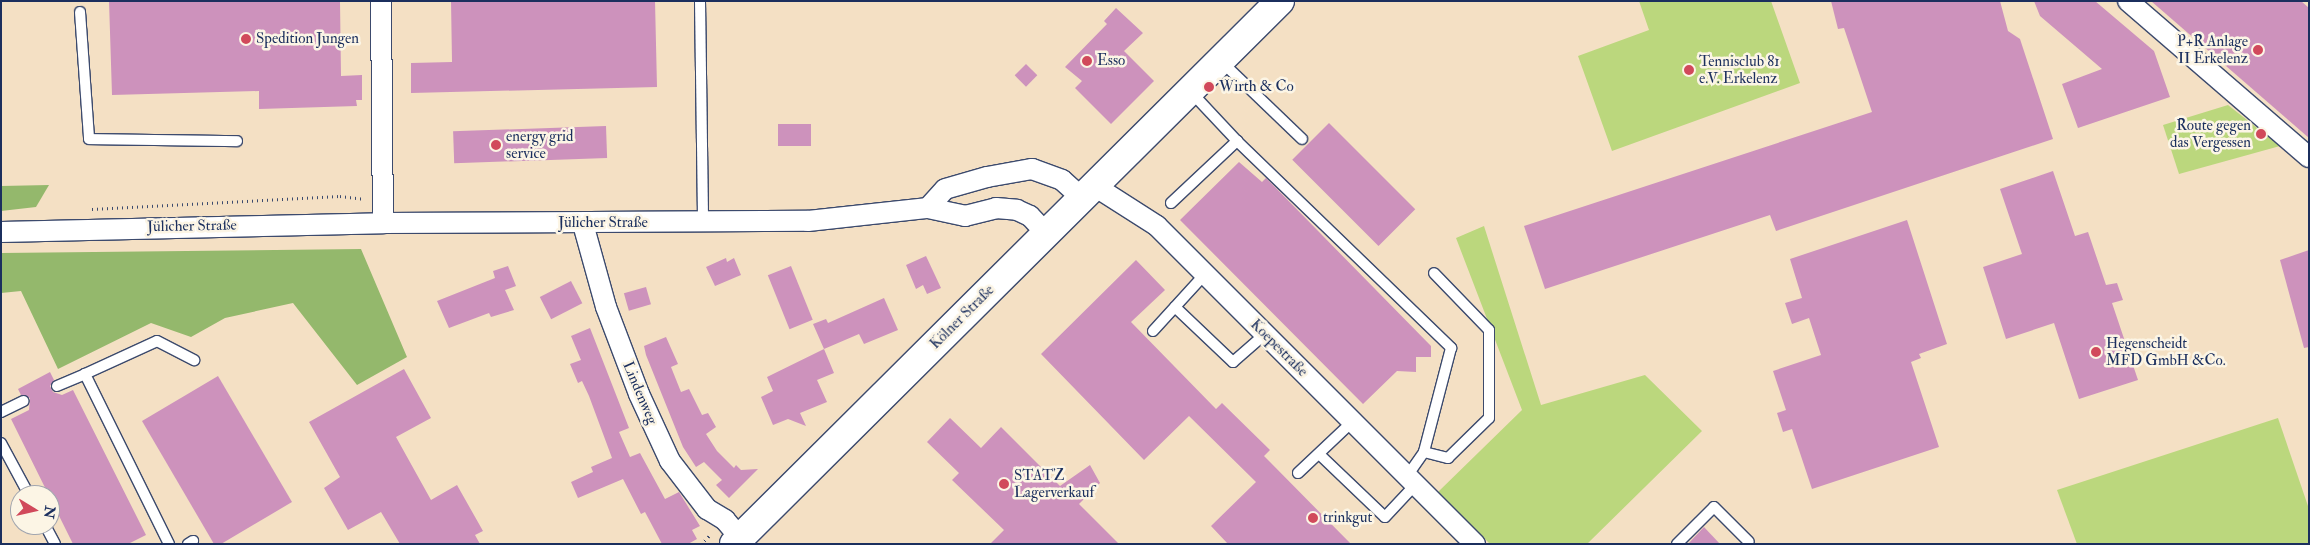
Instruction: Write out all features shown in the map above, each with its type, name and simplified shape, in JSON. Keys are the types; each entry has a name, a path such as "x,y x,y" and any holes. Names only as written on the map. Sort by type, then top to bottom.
{"main road":[{"name":"Kölner Straße","path":"737,541 1087,191 1191,92 1280,1"}],"street":[{"path":"381,1 384,223"},
{"path":"2128,1 2309,157"},
{"path":"928,208 944,189 987,177 1032,170 1087,191"},
{"name":"Koepestraße","path":"1087,191 1157,226 1475,544"},
{"name":"Jülicher Straße","path":"1,232 384,223 583,224 808,221 928,208 965,216 996,208 1017,210 1030,216 1046,233"},
{"name":"Lindenweg","path":"583,224 606,308 639,394 670,461 707,509 725,520 737,541"}],"lane":[{"path":"700,1 702,222"},
{"path":"80,12 89,139 237,141"},
{"path":"1221,61 1302,139"},
{"path":"1191,92 1237,141 1451,348 1424,452 1411,480 1385,517 1319,454"},
{"path":"1171,203 1237,141"},
{"path":"1424,452 1448,458 1489,418 1489,330 1434,273"},
{"path":"1153,331 1205,274"},
{"path":"1175,307 1233,362 1265,334"},
{"path":"57,386 157,341 194,360"},
{"path":"85,374 168,544"},
{"path":"1,412 24,402"},
{"path":"1298,473 1353,421"},
{"path":"1,443 24,485"},
{"path":"1677,544 1714,507 1748,542"}],"path":[{"path":"90,210 340,196 383,200"}],"green space":[{"name":"Tennisclub 81 e.V. Erkelenz","path":"1639,1 1771,1 1800,83 1612,151 1578,56 1649,30"},
{"path":"2228,105 2280,146 2179,174 2163,125"},
{"path":"49,185 36,207 1,211 1,186"},
{"path":"1484,226 1541,405 1645,375 1702,431 1587,544 1490,544 1438,492 1522,410 1456,238"},
{"path":"361,249 407,357 357,385 293,303 225,318 191,337 151,323 58,369 21,291 1,293 1,253"},
{"path":"2278,418 2309,509 2309,544 2077,544 2057,490"}],"building":[{"name":"Spedition Jungen","path":"109,1 340,1 341,76 362,75 362,100 356,100 357,106 259,109 259,91 112,95"},
{"path":"451,1 655,1 657,87 411,93 411,63 452,62"},
{"path":"1831,1 2000,1 2008,31 2020,39 2053,139 1776,231 1770,215 1545,289 1524,226 1872,112 1844,28 1838,29"},
{"path":"2034,1 2095,1 2154,51 2170,97 2078,128 2062,84 2102,69 2040,16"},
{"name":"P+R Anlage II Erkelenz","path":"2151,1 2301,1 2309,8 2309,138"},
{"path":"1116,8 1143,33 1124,51 1154,81 1111,124 1075,88 1082,81 1065,67 1107,24 1104,21"},
{"path":"1026,64 1037,75 1026,87 1015,75"},
{"path":"1329,123 1415,209 1378,246 1292,160"},
{"path":"778,124 811,124 811,146 778,146"},
{"path":"606,126 607,158 454,163 453,131"},
{"path":"1239,162 1262,182 1266,178 1431,346 1431,357 1416,357 1416,372 1397,371 1363,404 1180,220"},
{"path":"2053,171 2075,236 2088,232 2106,285 2117,283 2123,300 2112,303 2138,380 2079,399 2054,323 2006,339 1983,267 2022,254 2000,189"},
{"path":"1907,220 1947,344 1919,354 1921,358 1911,362 1939,447 1812,489 1792,429 1783,432 1777,413 1786,410 1773,371 1821,355 1809,318 1792,324 1785,303 1802,298 1790,259"},
{"path":"2309,250 2309,347 2304,348 2280,260"},
{"path":"926,256 941,288 927,294 923,285 916,289 906,265"},
{"path":"726,258 727,262 734,258 741,275 715,286 706,267"},
{"path":"1136,260 1165,290 1131,322 1216,409 1222,403 1270,450 1264,456 1351,544 1228,544 1211,526 1256,482 1189,416 1144,460 1041,354"},
{"path":"508,266 516,286 505,290 514,310 491,317 489,313 449,328 437,301 495,278 493,271"},
{"path":"791,266 813,320 790,329 768,275"},
{"path":"571,281 582,303 551,319 540,297"},
{"path":"646,287 651,304 629,311 624,293"},
{"path":"884,298 898,330 864,344 859,334 824,349 813,324 826,319 828,323"},
{"path":"590,328 629,428 619,432 630,457 640,453 665,499 679,492 700,526 692,530 697,539 688,544 662,544 645,512 641,514 623,479 578,498 571,482 593,472 591,467 612,458 589,396 582,381 578,383 570,364 581,360 571,336"},
{"path":"666,337 678,364 671,367 681,392 689,389 702,415 708,413 716,427 706,434 717,451 734,468 736,465 741,470 758,469 729,498 716,485 722,480 704,462 696,467 683,447 646,355 644,346"},
{"path":"824,349 834,373 817,380 827,402 800,413 806,426 788,419 773,425 761,397 773,391 767,377"},
{"path":"404,369 431,418 396,437 431,500 457,485 483,531 475,535 480,544 400,544 381,512 348,530 324,488 340,477 309,422"},
{"path":"50,372 54,380 50,386 53,392 62,395 73,390 146,535 128,544 73,544 60,518 60,485 44,485 11,419 29,410 30,398 21,395 18,389"},
{"path":"218,376 292,502 221,544 214,544 142,421"},
{"path":"950,418 981,448 1001,427 1060,486 1090,465 1100,483 1079,504 1119,544 990,544 1004,530 952,480 959,473 927,442"},
{"path":"1704,527 1720,544 1688,544"}],"place":[{"name":"Spedition Jungen","path":"246,39"},
{"name":"P+R Anlage II Erkelenz","path":"2258,50"},
{"name":"Esso","path":"1087,61"},
{"name":"Tennisclub 81 e.V. Erkelenz","path":"1689,70"},
{"name":"Wirth & Co","path":"1209,87"},
{"name":"Route gegen das Vergessen","path":"2261,134"},
{"name":"energy grid service","path":"496,145"},
{"name":"Hegenscheidt MFD GmbH &Co.","path":"2096,352"},
{"name":"STATZ Lagerverkauf","path":"1004,484"},
{"name":"trinkgut","path":"1313,518"}]}
